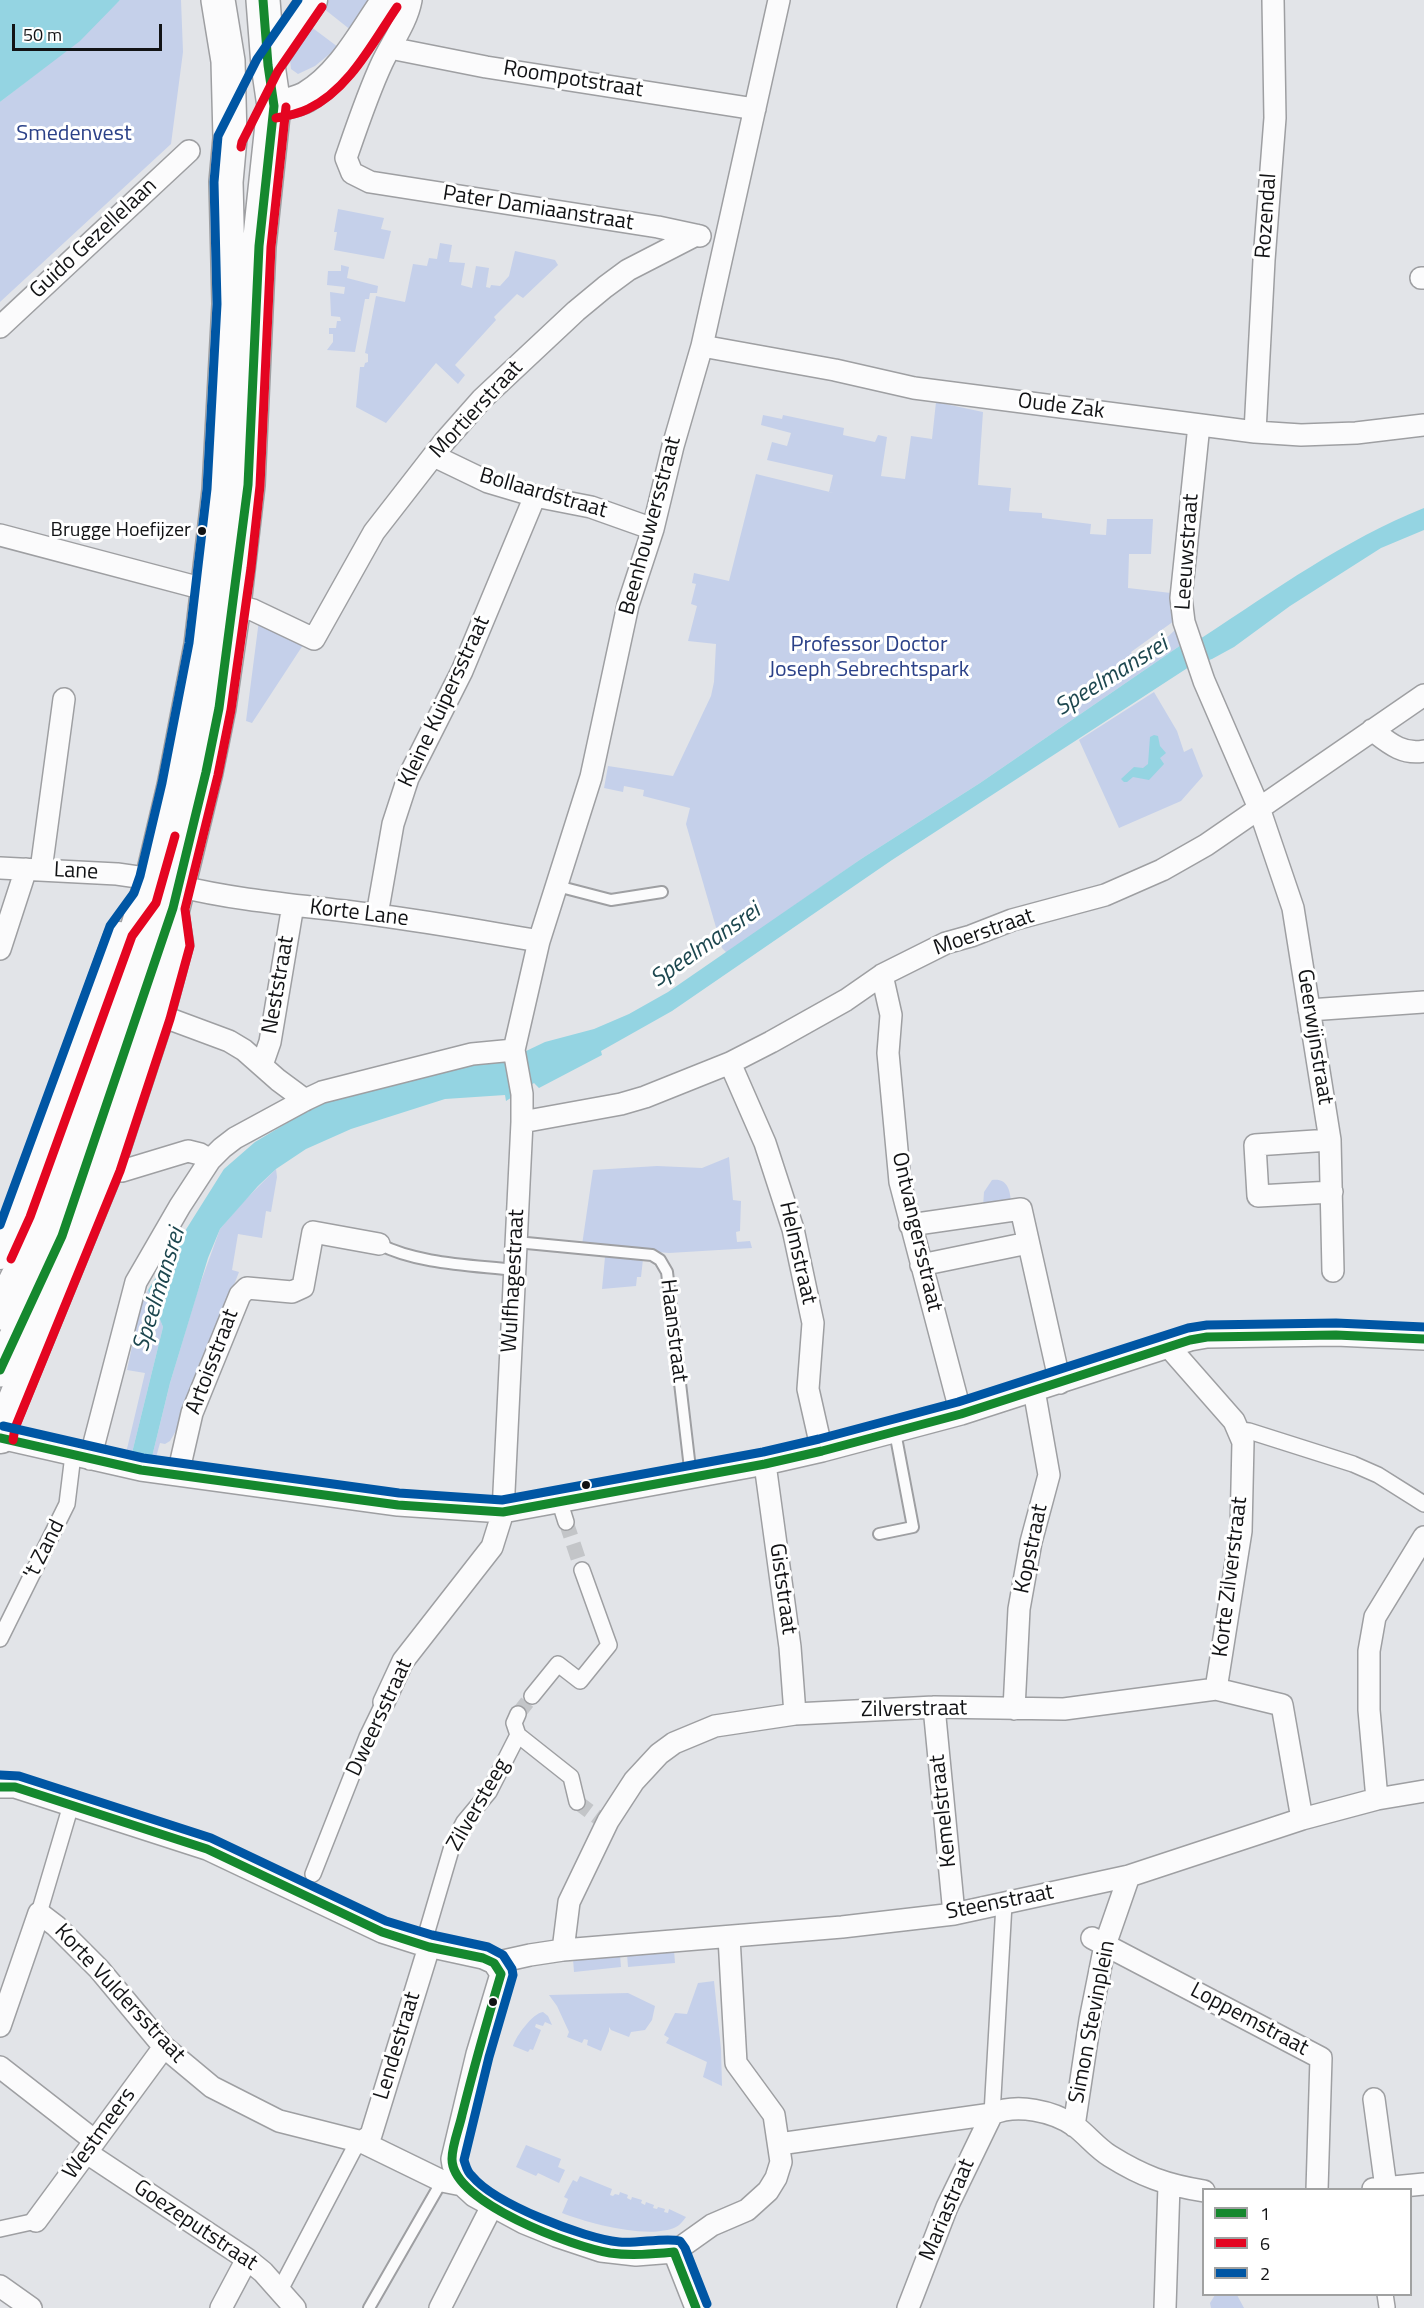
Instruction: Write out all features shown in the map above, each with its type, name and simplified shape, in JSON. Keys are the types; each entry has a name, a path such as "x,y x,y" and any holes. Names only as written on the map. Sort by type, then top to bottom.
{"main road":[{"path":"0,1313 19,1274 63,1166 112,1012 162,893 206,772 221,597 219,490 229,304 226,182 230,138 228,61 218,0"},
{"path":"221,597 248,485 264,100 268,65 263,0"},
{"path":"268,65 312,0"},
{"path":"230,138 264,100 304,98 326,81 352,50 387,0"},
{"path":"228,61 264,100"},
{"path":"0,1438 3,1425 109,1167 159,1016 178,944 162,893"},
{"path":"0,1254 19,1213 122,930 162,893"},
{"path":"0,1370 62,1236 162,893"}],"street":[{"path":"390,48 411,0"},
{"name":"Beenhouwersstraat","path":"515,1053 539,941 591,777 628,605 653,529 673,446 702,346 779,0"},
{"name":"Rozendal","path":"1255,432 1264,249 1275,118 1273,0"},
{"name":"Roompotstraat","path":"390,48 486,67 755,109"},
{"name":"Pater Damiaanstraat","path":"390,48 365,104 346,158 352,173 370,182 657,227 724,241"},
{"name":"Guido Gezellelaan","path":"0,327 189,151"},
{"name":"Mortierstraat","path":"221,597 314,639 374,531 482,399 576,311 628,270 696,235"},
{"name":"Oude Zak","path":"702,346 835,370 914,388 1255,432 1301,435 1356,433 1424,425"},
{"name":"Leeuwstraat","path":"1199,425 1181,598 1184,622 1203,681 1260,808"},
{"name":"Bollaardstraat","path":"434,456 488,482 591,507 653,529"},
{"name":"Kleine Kuipersstraat","path":"377,915 393,824 408,778 462,671 535,495"},
{"path":"0,535 221,597"},
{"name":"Moerstraat","path":"522,1122 621,1104 645,1097 730,1063 846,1000 882,975 946,943 1012,920 1082,902 1122,888 1187,857 1424,695"},
{"path":"0,949 34,869 64,699"},
{"path":"1372,730 1398,749 1412,753 1424,751"},
{"name":"Geerwijnstraat","path":"1260,808 1293,908 1330,1140 1334,1271"},
{"name":"Lane","path":"0,868 117,874 162,893"},
{"name":"Korte Lane","path":"162,893 200,891 377,915 539,941"},
{"name":"Neststraat","path":"262,1065 270,1041 293,905"},
{"name":"Ontvangersstraat","path":"882,975 891,1015 888,1053 898,1170 910,1225 961,1414"},
{"path":"1309,1010 1424,1002"},
{"name":"Neststraat","path":"159,1016 229,1041 305,1100"},
{"path":"82,1457 136,1282 210,1160 235,1138 322,1092 467,1055 515,1053"},
{"name":"Wulfhagestraat","path":"503,1512 522,1122 522,1094 515,1053"},
{"name":"Helmstraat","path":"730,1063 765,1143 796,1240 813,1323 808,1389 822,1451"},
{"path":"1330,1140 1255,1145 1258,1196 1332,1192"},
{"path":"109,1167 122,1171 188,1151 210,1160"},
{"path":"910,1225 1021,1209 1060,1383"},
{"name":"Artoisstraat","path":"178,1474 192,1413 240,1295 247,1288 292,1292 303,1287 313,1232 379,1244"},
{"path":"921,1264 1028,1243"},
{"path":"0,1438 141,1470 398,1505 503,1512 563,1513 691,1477 822,1451 961,1414 1169,1347 1207,1337 1336,1335 1424,1339"},
{"path":"1169,1347 1234,1421 1239,1430 1249,1431 1353,1464 1378,1475 1424,1504"},
{"name":"Kopstraat","path":"1014,1709 1020,1610 1031,1542 1049,1475 1034,1390"},
{"name":"Korte Zilverstraat","path":"1216,1689 1241,1531 1244,1455 1239,1430"},
{"name":"'t Zand","path":"0,1639 67,1504 82,1457"},
{"name":"Giststraat","path":"765,1464 790,1647 795,1714"},
{"name":"Dweersstraat","path":"313,1874 367,1737 403,1661 492,1546 503,1512"},
{"path":"1377,1799 1368,1710 1369,1651 1375,1617 1424,1537"},
{"path":"532,1695 558,1665 580,1682 609,1645 582,1570"},
{"name":"Zilverstraat","path":"564,1950 569,1902 604,1820 645,1767 674,1743 715,1726 795,1714 934,1707 1064,1709 1216,1689 1282,1705 1302,1818"},
{"name":"Kemelstraat","path":"934,1707 954,1914"},
{"path":"518,1714 514,1723 518,1735 571,1777 577,1802"},
{"name":"Zilversteeg","path":"426,1946 453,1843 464,1822 489,1792 518,1735"},
{"path":"0,1787 15,1787 207,1849 372,1928 426,1946 483,1958 494,1963 501,1974 477,2054 452,2159 452,2183"},
{"name":"Steenstraat","path":"494,1963 564,1950 729,1937 954,1914 1129,1876 1302,1818 1377,1799 1424,1791"},
{"path":"0,2026 39,1913 71,1805"},
{"name":"Simon Stevinplein","path":"779,2144 992,2114 1009,2109 1027,2109 1055,2116 1074,2126 1090,2020 1098,1941 1129,1876"},
{"path":"992,2114 1004,1904"},
{"name":"Korte Vuldersstraat","path":"39,1913 56,1926 99,1969 164,2048 212,2086 255,2110 279,2121 362,2142 452,2183 492,2206 556,2236 601,2251 636,2255 674,2252"},
{"path":"696,2308 674,2252 712,2225 747,2210 768,2192 781,2162 774,2115 736,2063 729,1937"},
{"name":"Loppemstraat","path":"1098,1941 1321,2058 1317,2188"},
{"name":"Lendestraat","path":"362,2142 371,2135 426,1946"},
{"name":"Westmeers","path":"36,2220 164,2048"},
{"name":"Goezeputstraat","path":"0,2067 91,2147 247,2259 280,2290 295,2308"},
{"path":"1374,2098 1379,2188"},
{"name":"Mariastraat","path":"908,2308 947,2207 992,2114"},
{"path":"1074,2126 1107,2155 1140,2173 1168,2185 1202,2191"},
{"path":"280,2290 354,2149 362,2142"},
{"path":"1388,2188 1424,2184"},
{"path":"1165,2308 1168,2185"},
{"path":"440,2308 492,2206"},
{"path":"0,2229 36,2220"},
{"path":"221,2308 247,2259"},
{"path":"0,2286 31,2308"}],"lane":[{"path":"557,886 610,900 662,892"},
{"name":"Haanstraat","path":"516,1242 652,1255 660,1260 667,1272 691,1477"},
{"path":"379,1244 395,1252 453,1263 514,1270"},
{"path":"879,1534 914,1527 895,1432"},
{"path":"369,2308 452,2183"}],"green space":[{"name":"Smedenvest","path":"120,0 181,0 183,52 171,144 0,302 0,102 41,70"},
{"path":"329,0 373,0 352,31 323,8"},
{"path":"310,26 338,47 315,66 298,74 291,69 290,60"},
{"path":"338,209 384,218 381,229 391,231 384,259 334,250"},
{"path":"440,243 452,245 449,262 465,263 461,285 472,288 476,266 489,268 486,287 500,286 509,276 515,251 555,260 558,265 523,298 517,294 494,317 496,320 455,365 465,375 458,384 436,363 386,423 356,407 360,367 364,367 368,362 368,354 365,353 376,296 405,302 413,264 427,266 429,258 437,259"},
{"path":"341,265 349,267 347,278 378,286 377,293 370,293 369,299 365,299 355,352 327,350 333,342 333,334 329,334 329,328 336,328 337,321 341,321 340,317 331,316 330,292 344,294 345,287 327,285 328,271 341,271"},
{"name":"Professor Doctor Joseph Sebrechtspark","path":"936,402 983,412 978,485 1011,488 1009,511 1042,513 1042,518 1091,524 1090,534 1106,535 1107,519 1153,519 1151,554 1129,554 1128,588 1171,593 1170,609 1174,621 1131,652 1136,661 1156,648 1176,629 1181,645 980,783 861,859 727,953 722,948 686,824 690,808 643,796 644,790 624,786 623,792 604,788 608,766 673,776 711,696 714,682 716,644 688,641 697,606 691,604 696,584 692,583 694,573 729,581 756,474 829,492 833,475 767,460 772,442 787,446 791,433 761,425 763,415 782,419 783,415 844,428 843,435 875,442 878,435 887,437 881,476 905,479 911,436 932,439"},
{"path":"259,620 305,642 252,723 246,721"},
{"path":"1154,692 1177,731 1184,752 1192,748 1203,776 1181,801 1119,828 1079,740"},
{"path":"729,1157 733,1200 741,1201 740,1231 736,1232 737,1242 750,1241 752,1248 669,1253 582,1245 593,1170 657,1166 702,1168"},
{"path":"276,1169 277,1177 271,1212 266,1211 262,1238 238,1234 232,1270 239,1272 180,1424 170,1441 165,1444 160,1443 155,1461 151,1461 170,1383 198,1290 220,1229"},
{"path":"992,1180 1001,1181 1007,1185 1011,1202 983,1207 984,1192"},
{"path":"605,1257 643,1259 641,1277 637,1277 636,1286 602,1289"},
{"path":"148,1290 163,1327 131,1457 126,1453 145,1373 127,1370 142,1300"},
{"path":"674,1950 675,1963 628,1967 627,1954"},
{"path":"620,1955 621,1967 574,1972 573,1959"},
{"path":"714,1981 721,2049 722,2086 703,2077 707,2062 666,2043 669,2038 664,2035 675,2013 687,2014 698,1983"},
{"path":"628,1993 655,2006 652,2020 645,2030 631,2032 629,2037 609,2027 601,2051 587,2045 588,2040 584,2039 582,2043 567,2037 569,2032 557,2006 549,1995"},
{"path":"543,2012 548,2016 552,2025 545,2022 543,2026 536,2024 535,2027 541,2030 533,2050 530,2049 528,2052 513,2046 525,2026"},
{"path":"526,2145 561,2159 558,2167 565,2170 559,2183 538,2173 536,2176 516,2167"},
{"path":"580,2176 612,2189 610,2195 619,2195 620,2192 628,2195 627,2198 631,2200 632,2197 642,2200 641,2203 645,2205 646,2202 654,2205 653,2208 665,2209 664,2212 668,2213 669,2209 686,2217 676,2227 650,2232 619,2229 562,2213 568,2199 564,2197 573,2180 577,2182"},
{"path":"1214,2296 1238,2296 1244,2308 1211,2308 1210,2303"}],"water":[{"path":"0,0 120,0 80,41 0,102"},
{"name":"Speelmansrei","path":"1424,508 1424,530 1381,548 1290,606 1234,647 1212,659 1189,667 892,860 672,1011 601,1051 602,1055 539,1088 534,1083 506,1101 505,1095 445,1099 351,1129 306,1149 276,1169 220,1229 208,1258 170,1383 151,1461 131,1457 163,1327 148,1290 224,1169 255,1142 319,1104 490,1059 503,1062 545,1042 594,1029 629,1014 668,992 861,859 980,783 1181,645 1203,637 1338,550"},
{"path":"1158,736 1160,746 1166,753 1160,758 1164,764 1149,780 1133,777 1124,782 1121,779 1134,767 1143,768 1148,764 1150,737"}],"tunnel":[{"path":"566,1522 582,1570"},
{"path":"518,1714 532,1696"},
{"path":"577,1802 600,1819"}],"transit line":[{"name":"1","path":"0,1370 62,1236 173,908 219,708 248,485 259,246 274,106 263,0"},
{"name":"2","path":"0,1225 110,926 134,893 140,876 162,783 189,643 207,489 217,304 214,182 218,136 257,59 298,0"},
{"name":"6","path":"241,147 278,71 322,7"},
{"name":"6","path":"276,118 308,109 323,101 336,90 359,64 397,7"},
{"name":"6","path":"13,1440 15,1428 120,1171 170,1019 190,946 185,909 218,775 231,710 251,568 260,486 271,247 286,107"},
{"name":"6","path":"11,1259 30,1217 132,936 156,903 175,836"},
{"name":"2","path":"3,1426 143,1458 399,1493 502,1500 763,1452 819,1439 958,1402 1188,1328 1207,1325 1336,1323 1424,1327"},
{"name":"1","path":"0,1438 141,1470 398,1505 503,1512 765,1464 822,1451 961,1414 1190,1340 1207,1337 1336,1335 1424,1339"},
{"name":"2","path":"0,1775 19,1776 211,1838 386,1921 432,1935 488,1947 503,1955 513,1975 489,2057 464,2160 468,2171 483,2187 500,2198 541,2218 584,2234 619,2242 680,2241 685,2248 707,2304"},
{"name":"1","path":"0,1787 15,1787 207,1849 382,1932 429,1947 483,1958 494,1963 501,1974 453,2148 452,2159 457,2175 472,2191 492,2206 517,2220 570,2242 618,2254 674,2252 696,2308"}],"place":[{"name":"Brugge Hoefijzer","path":"202,531"}]}
